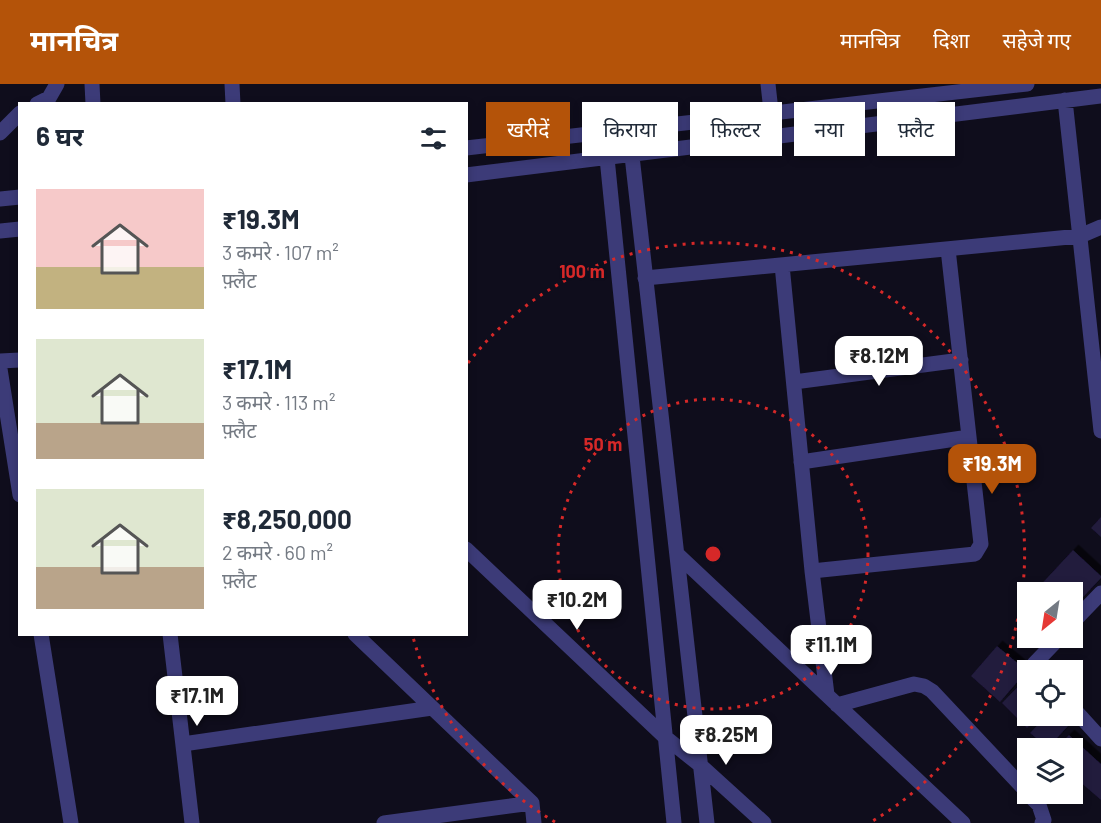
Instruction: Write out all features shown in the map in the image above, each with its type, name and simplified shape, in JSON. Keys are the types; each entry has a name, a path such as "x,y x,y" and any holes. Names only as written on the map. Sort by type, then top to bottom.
{"street":[{"path":"41,102 49,98 57,84"},
{"path":"92,84 93,102"},
{"path":"232,84 233,102"},
{"path":"768,84 770,102"},
{"path":"782,112 1027,84"},
{"path":"782,137 1101,96"},
{"path":"1065,100 1101,431"},
{"path":"0,134 18,115"},
{"path":"468,148 690,122"},
{"path":"468,175 632,156 707,823"},
{"path":"607,158 674,823"},
{"path":"0,199 18,197"},
{"path":"645,278 1080,236 1101,226"},
{"path":"0,231 18,229"},
{"path":"812,570 975,554 981,544 948,249"},
{"path":"782,265 812,570 832,700"},
{"path":"0,361 18,360"},
{"path":"794,382 961,360"},
{"path":"0,369 18,482"},
{"path":"801,462 969,437"},
{"path":"468,551 665,737 700,765 764,823"},
{"path":"676,554 963,823"},
{"path":"1083,612 1101,593"},
{"path":"41,636 71,823"},
{"path":"170,636 192,823"},
{"path":"357,636 532,802 534,823"},
{"path":"1038,660 1049,648"},
{"path":"832,700 914,684 924,686 932,691 1017,781"},
{"path":"183,744 432,708"},
{"path":"1083,719 1101,739"},
{"path":"384,823 532,802"},
{"path":"1038,804 1044,820 1042,823"}],"building":[{"path":"1101,517 1101,537 1091,528"},
{"path":"1073,550 1101,576 1083,597 1083,582 1043,582"},
{"path":"997,646 1017,663 1017,682 1000,702 971,676"},
{"path":"1017,687 1017,718 1002,703"},
{"path":"1037,726 1068,726 1057,738 1036,738 1030,733"},
{"path":"1083,748 1101,764 1101,800 1083,784"}]}
